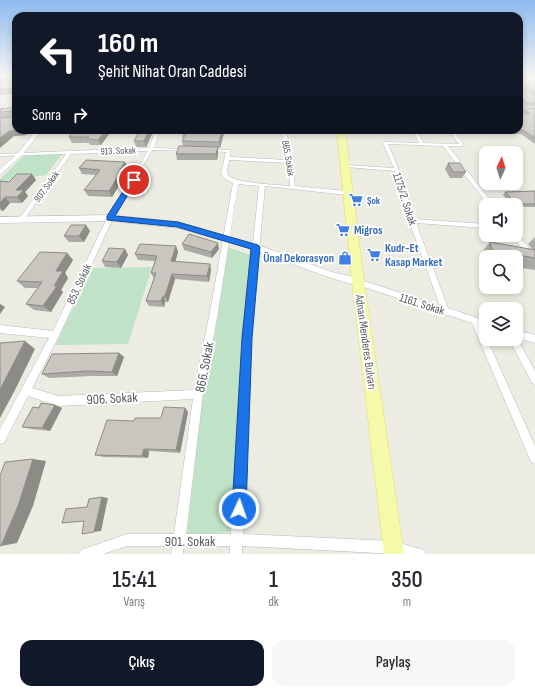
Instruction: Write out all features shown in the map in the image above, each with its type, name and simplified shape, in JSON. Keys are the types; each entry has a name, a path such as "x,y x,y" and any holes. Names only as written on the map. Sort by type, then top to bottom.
{"main road":[{"name":"Adnan Menderes Bulvarı","path":"342,134 358,282 393,550"}],"street":[{"path":"0,113 10,102"},
{"path":"0,173 20,154 36,134"},
{"name":"853. Sokak","path":"0,439 55,335 110,218 151,149 157,134"},
{"name":"865. Sokak","path":"284,134 287,141 293,186"},
{"path":"417,134 421,143"},
{"name":"1175/2. Sokak","path":"446,312 412,221 397,170 385,143 462,145 454,134"},
{"path":"444,144 486,198"},
{"name":"913. Sokak","path":"0,155 70,151 151,149 190,150"},
{"path":"206,150 229,151 224,173 226,177 236,182 293,186 347,193"},
{"name":"907. Sokak","path":"21,220 70,151"},
{"path":"228,158 290,162"},
{"path":"346,166 397,170"},
{"name":"866. Sokak","path":"177,554 180,541 198,394 214,312 236,182"},
{"path":"236,554 238,540 247,338 262,185"},
{"path":"0,220 110,218 178,225 256,247 332,276 358,282"},
{"path":"412,221 479,226"},
{"path":"521,242 535,260"},
{"name":"1161. Sokak","path":"358,282 446,312 479,321"},
{"path":"475,320 535,458"},
{"path":"0,329 55,335"},
{"path":"523,335 535,338"},
{"path":"517,346 535,380"},
{"name":"906. Sokak","path":"26,391 59,401 198,394"},
{"name":"901. Sokak","path":"85,554 127,540 238,540 393,550 420,554"}],"green space":[{"path":"63,153 46,175 0,182 0,179 24,156"},
{"path":"228,247 250,255 240,386 234,532 187,534 203,390 214,340"},
{"path":"152,267 128,344 55,345 93,268"}],"building":[{"path":"523,102 535,102 523,103"},
{"path":"12,108 12,111 0,112 0,109"},
{"path":"523,108 535,108 535,138 523,130 523,114 529,113"},
{"path":"12,117 12,131 9,131 0,138 0,118"},
{"path":"71,134 103,134 98,140 87,139 89,137 69,137"},
{"path":"138,134 147,134 144,141 134,141"},
{"path":"186,134 221,134 219,142 182,141"},
{"path":"179,146 218,147 216,154 176,154"},
{"path":"86,160 125,162 109,191 84,190 100,170 79,168"},
{"path":"448,163 460,163 466,172 453,172"},
{"path":"17,174 32,174 16,190 24,190 17,197 5,197 0,203 0,181 9,182"},
{"path":"535,191 535,204 523,204 523,198 511,198 505,192"},
{"path":"71,225 86,225 79,236 64,236"},
{"path":"189,234 218,243 211,252 182,244"},
{"path":"490,242 535,250 535,258 523,256 523,250 492,250"},
{"path":"140,244 176,246 171,261 210,264 207,276 172,274 165,296 163,296 161,301 146,301 156,273 151,273 157,256 135,254"},
{"path":"109,248 125,249 117,262 102,261"},
{"path":"40,252 67,253 56,271 63,271 54,286 57,286 43,306 26,304 42,282 17,281"},
{"path":"25,341 3,384 0,389 0,343"},
{"path":"119,353 112,372 88,371 42,374 52,354"},
{"path":"41,403 55,405 42,428 22,427 33,407 39,408"},
{"path":"164,407 185,408 176,450 144,449 142,456 95,455 107,420 134,421 135,418 161,418"},
{"path":"33,459 18,506 0,546 0,476 5,462"},
{"path":"102,497 94,532 82,534 84,521 62,523 66,509 87,507 89,499"}],"place":[{"name":"Şok","path":"356,200"},
{"name":"Migros","path":"343,230"},
{"name":"Kudr-Et Kasap Market","path":"374,255"},
{"name":"Ünal Dekorasyon","path":"345,258"}],"route":[{"path":"134,180 110,218 178,225 256,247 247,338 239,509"}]}
